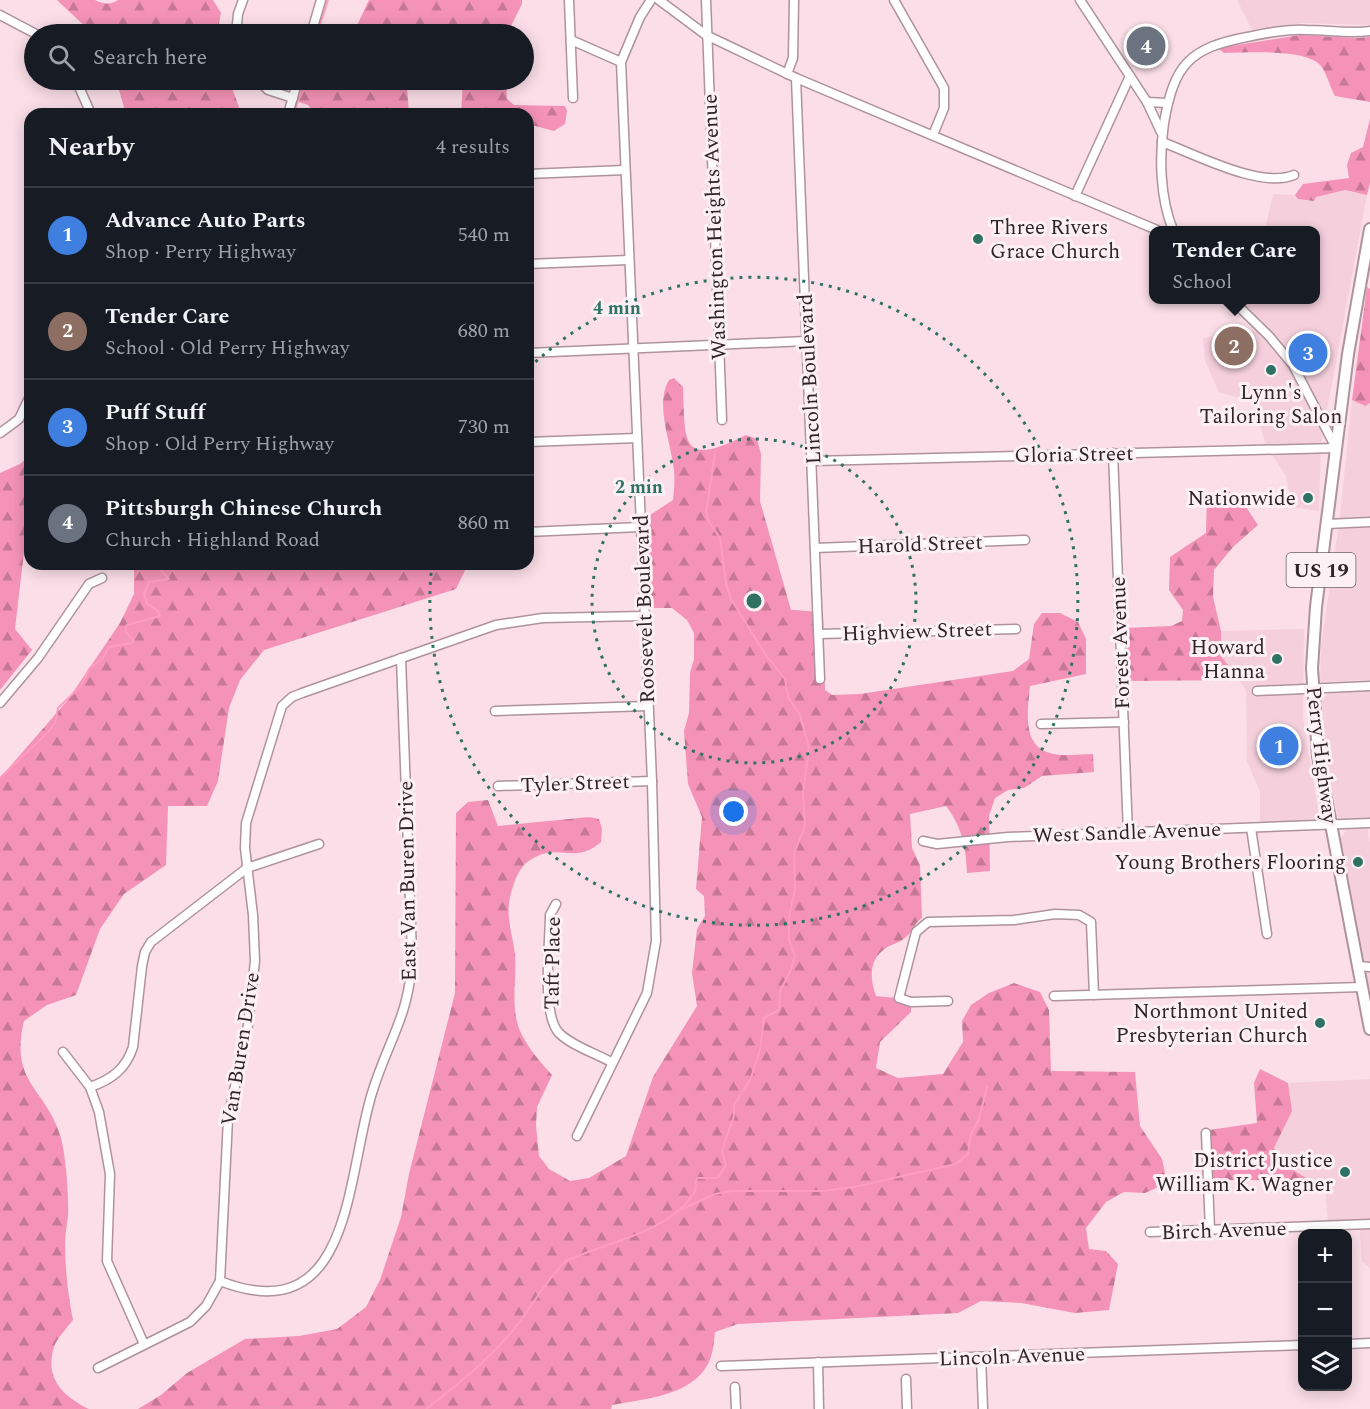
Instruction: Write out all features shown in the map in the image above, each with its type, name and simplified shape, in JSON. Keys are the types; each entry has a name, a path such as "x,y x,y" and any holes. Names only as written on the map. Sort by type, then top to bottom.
{"main road":[{"name":"Perry Highway","path":"1370,229 1349,345 1314,628 1312,688 1317,748 1370,1029"}],"street":[{"path":"238,24 243,0"},
{"path":"314,24 321,0"},
{"path":"569,0 573,98"},
{"name":"Roosevelt Boulevard","path":"577,1136 611,1062 647,993 654,964 656,918 652,781 621,62 640,17 651,0"},
{"path":"659,0 706,35 792,76 1149,228"},
{"name":"Washington Heights Avenue","path":"706,0 722,420"},
{"name":"Lincoln Boulevard","path":"794,0 792,76 807,340 820,679"},
{"path":"894,0 944,88 944,108 933,135"},
{"path":"1080,0 1148,102 1159,125 1162,142 1163,191 1171,226"},
{"path":"0,15 24,28"},
{"path":"1162,142 1168,103 1184,66 1193,56 1213,44 1283,31 1370,31"},
{"path":"571,40 621,62"},
{"path":"1075,196 1130,76"},
{"path":"80,90 88,108"},
{"path":"268,90 293,98"},
{"path":"290,108 295,90"},
{"path":"1148,102 1168,103"},
{"path":"1162,142 1251,175 1276,178 1294,175"},
{"path":"534,174 625,170"},
{"path":"534,264 628,260"},
{"path":"1236,304 1269,336 1293,365 1336,448"},
{"path":"534,353 807,340"},
{"path":"0,433 18,419 24,408"},
{"path":"534,442 637,438"},
{"name":"Gloria Street","path":"812,461 1336,448"},
{"name":"Forest Avenue","path":"1113,453 1128,833"},
{"path":"1327,524 1370,522"},
{"path":"534,532 640,527"},
{"name":"Harold Street","path":"815,548 1025,540"},
{"path":"0,703 38,658 89,584 102,578"},
{"name":"Van Buren Drive","path":"144,1344 195,1318 206,1306 220,1281 228,1119 243,1055 252,994 255,937 247,868 246,823 282,706 292,697 485,628 517,621 644,615"},
{"name":"Highview Street","path":"819,634 1016,629"},
{"name":"East Van Buren Drive","path":"220,1281 252,1291 278,1291 309,1278 327,1260 341,1225 372,1094 405,1011 411,980 412,954 401,658"},
{"path":"1257,691 1370,686"},
{"path":"495,711 648,706"},
{"path":"1041,724 1124,722"},
{"name":"Tyler Street","path":"498,786 652,781"},
{"name":"West Sandle Avenue","path":"923,841 937,844 1008,837 1370,823"},
{"path":"1251,828 1267,934"},
{"path":"90,1086 113,1076 128,1060 133,1047 142,966 147,948 247,868 320,844"},
{"name":"Taft Place","path":"556,904 550,915 549,995 552,1021 567,1040 611,1062"},
{"path":"948,1001 911,1002 899,998 916,932 928,922 1014,920 1055,914 1079,915 1091,922 1094,994"},
{"path":"1358,966 1370,967"},
{"path":"1054,996 1362,987"},
{"path":"63,1052 90,1086 99,1112 109,1167 107,1261 144,1344 98,1368"},
{"path":"1206,1133 1209,1230"},
{"name":"Birch Avenue","path":"1150,1232 1370,1224"},
{"path":"1352,1344 1370,1343"},
{"name":"Lincoln Avenue","path":"721,1366 1298,1346"},
{"path":"981,1357 983,1409"},
{"path":"818,1362 819,1409"},
{"path":"906,1378 907,1409"},
{"path":"735,1387 736,1409"}],"shaded area":[{"path":"1237,0 1370,0 1370,25 1302,23 1252,30"},
{"path":"1345,190 1367,195 1321,443 1319,511 1292,507 1286,476 1266,445 1253,402 1219,392 1205,361 1203,338 1269,328 1244,304 1320,304 1320,226 1266,226 1273,194 1295,195 1298,199"},
{"path":"1352,400 1365,406 1370,403 1370,680 1320,682 1321,646 1340,516"},
{"path":"1304,629 1303,718 1319,816 1315,821 1260,823 1260,792 1247,761 1246,690 1221,656 1221,631"},
{"path":"1370,690 1370,818 1338,819 1326,758 1321,700 1331,692"},
{"path":"1367,827 1370,843 1370,991 1341,838 1347,829"},
{"path":"1370,1079 1370,1268 1362,1262 1359,1221 1328,1223 1324,1180 1309,1180 1287,1166 1274,1148 1292,1111 1288,1083"}],"green space":[{"path":"57,0 95,0 113,3 118,0 213,0 221,13 219,24 82,24"},
{"path":"369,0 522,0 512,24 358,24"},
{"path":"1300,35 1370,37 1370,102 1335,96 1321,66 1314,60 1303,56 1260,52 1224,53 1218,48"},
{"path":"119,90 233,90 239,107 239,108 124,108"},
{"path":"299,90 407,90 409,108 310,108 296,101"},
{"path":"462,90 507,90 507,99 514,105 565,106 567,111 565,124 554,131 534,126 534,108 461,108"},
{"path":"1370,119 1370,183 1367,195 1345,190 1316,197 1314,201 1298,199 1295,195 1303,184 1349,178 1347,165 1351,153 1363,147"},
{"path":"1367,287 1370,289 1370,403 1365,406 1352,400"},
{"path":"674,378 683,387 685,423 691,445 698,449 709,449 725,445 746,435 757,439 761,454 760,501 791,610 823,612 825,690 832,695 860,694 1013,671 1029,659 1034,624 1042,613 1060,613 1078,622 1086,639 1086,674 1030,686 1028,725 1034,742 1041,749 1065,755 1093,754 1094,772 1042,776 1024,788 1008,790 995,798 989,816 990,871 967,873 962,838 946,806 910,814 912,848 920,865 922,918 905,938 880,953 873,964 872,977 876,996 896,998 898,1003 911,1006 911,1012 880,1042 876,1068 898,1078 943,1074 963,1042 962,1021 971,1005 989,993 1014,983 1040,992 1049,1010 1051,1071 1135,1072 1140,1126 1162,1159 1167,1183 1145,1193 1124,1192 1106,1202 1086,1228 1089,1249 1106,1251 1118,1264 1109,1310 1075,1313 1021,1303 981,1301 958,1313 738,1324 715,1332 708,1364 690,1383 652,1398 612,1405 611,1409 138,1409 161,1395 187,1373 245,1339 299,1336 337,1329 366,1307 380,1280 401,1217 409,1174 455,993 456,813 468,802 488,800 498,826 589,817 599,819 602,829 601,842 582,852 540,855 525,864 515,880 509,904 509,923 515,954 515,1012 523,1037 534,1055 552,1075 537,1107 536,1125 539,1156 549,1169 570,1181 589,1178 626,1156 653,1077 697,1006 692,973 697,929 705,916 704,896 696,889 702,817 688,784 684,731 689,713 694,633 687,620 672,608 650,608 645,515 650,515 673,500 673,461 663,413 663,401 669,380"},
{"path":"24,461 24,552 15,629 32,650 0,690 0,473"},
{"path":"1229,491 1246,507 1258,525 1233,547 1214,570 1213,597 1221,631 1221,656 1239,680 1127,681 1124,628 1171,626 1182,621 1183,610 1169,590 1170,557 1206,533 1207,495"},
{"path":"134,570 465,570 456,589 264,650 240,680 229,708 218,781 207,806 168,806 166,865 124,894 100,929 76,995 47,1005 24,1021 21,1059 31,1084 47,1107 61,1138 67,1177 68,1216 65,1240 68,1291 73,1320 55,1344 52,1368 54,1378 64,1393 89,1409 0,1409 0,778 67,701 120,623 134,594"},
{"path":"1260,1069 1288,1083 1292,1111 1274,1148 1287,1166 1309,1180 1203,1180 1202,1131 1257,1123 1254,1083"}],"waterway":[{"path":"320,24 328,0"},
{"path":"296,108 301,90"},
{"path":"426,1409 500,1345 517,1326 550,1278 566,1261 651,1228 681,1208 694,1193 697,1178 718,1178 726,1165 722,1150 734,1116 734,1105 751,1078 760,1050 764,1018 779,1010 780,991 791,970 795,956 789,940 789,917 795,890 794,854 805,826 803,793 809,748 800,715 788,697 785,679 765,654 731,599 726,584 720,538 709,522 706,512 715,454"},
{"path":"0,778 49,731 55,723 58,708 81,686 89,669 102,659 109,647 132,643 133,640 125,631 127,625 160,616 157,610 147,604 144,594 149,582 169,579 161,570"},
{"path":"682,1209 715,1194 732,1191 823,1191 854,1187 956,1164 968,1154 971,1134 979,1119 987,1087"}],"place":[{"name":"Pittsburgh Chinese Church","path":"1146,46"},
{"name":"Three Rivers Grace Church","path":"978,239"},
{"name":"Tender Care","path":"1234,346"},
{"name":"Puff Stuff","path":"1308,353"},
{"name":"Lynn's Tailoring Salon","path":"1271,370"},
{"name":"Nationwide","path":"1308,498"},
{"name":"Howard Hanna","path":"1277,659"},
{"name":"Advance Auto Parts","path":"1279,746"},
{"name":"Young Brothers Flooring","path":"1358,862"},
{"name":"Northmont United Presbyterian Church","path":"1320,1023"},
{"name":"District Justice William K. Wagner","path":"1345,1172"}]}
